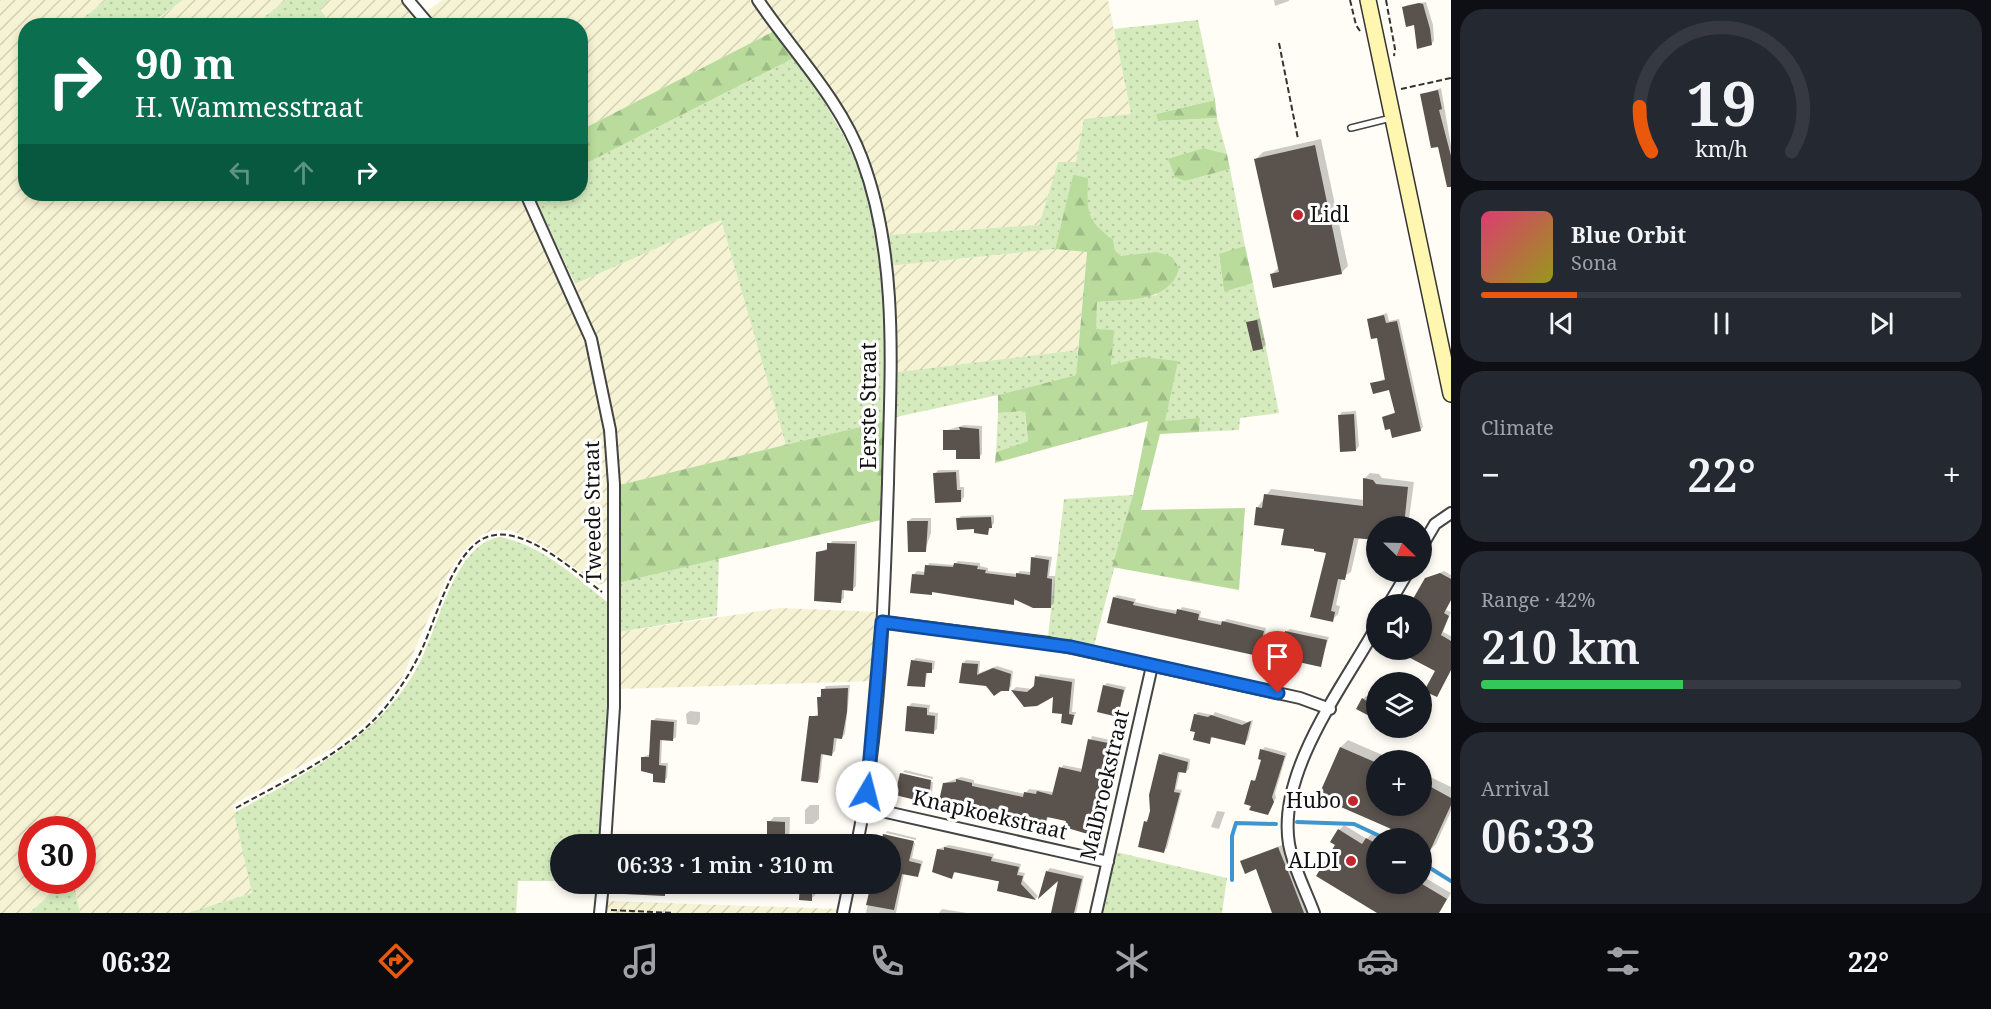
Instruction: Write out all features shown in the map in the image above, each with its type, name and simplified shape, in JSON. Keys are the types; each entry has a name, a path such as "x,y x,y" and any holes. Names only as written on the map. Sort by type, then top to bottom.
{"main road":[{"path":"1368,0 1451,394"}],"street":[{"path":"408,0 423,18"},
{"name":"Eerste Straat","path":"758,0 832,102 861,157 879,212 886,266 890,368 882,622 873,745 859,834"},
{"name":"Tweede Straat","path":"529,201 591,339 610,430 614,484 614,708 606,834"},
{"path":"1432,529 1435,524 1451,513"},
{"path":"882,622 1038,641 1300,698 1330,709"},
{"path":"1314,913 1292,855 1288,813 1300,763 1366,645"},
{"name":"Malbroekstraat","path":"1096,913 1152,666"},
{"name":"Knapkoekstraat","path":"864,807 1108,862"},
{"path":"601,911 602,894"},
{"path":"843,913 847,894"}],"lane":[{"path":"1351,128 1393,118"}],"path":[{"path":"1279,43 1298,139"},
{"path":"1388,92 1451,78"},
{"path":"236,808 322,759 375,719 417,660 458,564 474,545 487,537 504,534 538,546 614,601"},
{"path":"601,911 674,913"}],"shaded area":[{"path":"0,0 107,0 82,18 18,18 18,201 525,201 581,326 606,429 610,471 609,578 605,583 598,585 546,547 510,530 493,530 480,536 465,549 450,570 402,678 366,723 336,746 233,805 252,893 187,913 80,913 76,894 96,894 96,816 18,816 18,894 51,894 29,913 0,913"},
{"path":"183,0 286,0 263,18 159,18"},
{"path":"329,0 400,0 418,18 327,18 320,8"},
{"path":"442,0 750,0 774,31 588,126 588,18 431,18 426,12"},
{"path":"764,0 1108,0 1131,114 1084,120 1076,163 1058,162 1039,225 886,235 861,145"},
{"path":"721,220 786,445 619,485 610,400 600,359 575,284"},
{"path":"1055,249 1087,251 1078,350 898,372 894,367 889,266"},
{"path":"780,608 878,612 874,681 618,689 619,632"},
{"path":"608,901 840,909 839,913 607,913"}],"green space":[{"path":"107,0 183,0 159,18 83,18"},
{"path":"286,0 329,0 320,9 327,18 263,18"},
{"path":"1198,20 1215,100 1156,114 1158,121 1217,118 1227,154 1204,148 1185,181 1230,169 1245,246 1219,255 1224,292 1253,283 1279,413 1240,418 1239,430 1199,432 1200,419 1165,422 1142,357 1111,365 1113,331 1095,330 1097,302 1157,295 1135,256 1121,256 1115,250 1113,239 1095,227 1073,176 1055,249 889,266 886,235 1039,225 1058,162 1076,162 1084,119 1131,114 1114,29"},
{"path":"774,31 794,58 588,162 588,126"},
{"path":"794,58 814,84 843,135 871,193 883,267 887,369 885,421 786,445 721,220 575,284 536,201 588,201 588,162"},
{"path":"1215,100 1217,118 1158,121 1156,114"},
{"path":"1204,148 1227,154 1230,169 1185,181 1175,177 1168,159"},
{"path":"1073,175 1088,178 1090,213 1097,226 1113,239 1115,250 1121,256 1157,252 1172,257 1179,268 1167,288 1157,293 1134,299 1097,302 1096,329 1114,330 1111,365 1142,357 1178,361 1165,421 1200,418 1199,432 1160,434 1141,510 1245,508 1239,590 1112,567 1133,495 1148,421 995,463 996,452 1028,441 1025,411 998,413 998,395 1076,375 1087,252 1055,249"},
{"path":"1245,246 1253,283 1224,292 1219,254"},
{"path":"1078,350 1076,375 896,417 898,372"},
{"path":"1025,411 1028,441 996,452 998,413"},
{"path":"885,421 881,520 618,583 619,485"},
{"path":"1133,495 1094,646 1048,636 1064,499"},
{"path":"499,537 530,547 558,563 610,604 608,704 600,834 550,834 550,881 518,881 516,913 187,913 252,893 234,813 336,753 381,715 417,668 458,572 483,543"},
{"path":"719,558 717,616 619,632 618,583"},
{"path":"1116,852 1227,878 1222,913 1103,913"},
{"path":"51,894 76,894 80,913 29,913"}],"building":[{"path":"1423,4 1432,45 1417,49 1414,25 1406,27 1402,7"},
{"path":"1438,90 1442,109 1439,110 1451,156 1451,187 1447,187 1438,147 1431,148 1420,94"},
{"name":"Lidl","path":"1315,145 1342,274 1273,288 1270,274 1279,272 1254,159"},
{"path":"1384,315 1386,323 1397,321 1421,431 1392,438 1390,429 1385,430 1382,417 1395,413 1389,390 1373,394 1370,383 1385,380 1377,338 1371,339 1367,319"},
{"path":"1257,320 1263,349 1253,351 1246,322"},
{"path":"1354,414 1356,451 1340,452 1338,415"},
{"path":"959,427 979,429 980,459 956,459 956,450 943,450 943,430 960,430"},
{"path":"956,472 957,490 961,490 961,502 935,503 933,473"},
{"path":"1363,478 1373,480 1376,484 1408,487 1405,516 1366,516 1366,539 1354,538 1345,580 1338,579 1331,611 1335,612 1333,622 1310,617 1326,553 1314,551 1314,549 1281,545 1284,529 1254,525 1256,507 1262,508 1264,494 1363,506"},
{"path":"991,517 992,528 989,528 988,535 974,533 974,529 957,530 956,518"},
{"path":"907,521 928,521 926,552 908,552"},
{"path":"827,543 855,544 853,591 842,590 841,603 814,601 816,552 827,550"},
{"path":"1031,557 1049,560 1047,578 1052,579 1051,608 1033,608 1014,599 1014,605 932,592 932,595 910,593 912,574 924,575 925,565 953,567 954,563 978,566 977,569 986,570 985,573 1016,577 1016,573 1030,575"},
{"path":"1440,573 1451,579 1451,600 1444,613 1449,616 1441,635 1451,641 1451,670 1437,697 1432,695 1432,676 1435,671 1414,660 1432,660 1432,594 1416,594 1423,582 1432,582 1432,576"},
{"path":"1113,597 1134,602 1133,605 1176,614 1177,609 1199,614 1198,620 1221,625 1222,621 1264,631 1258,656 1107,623"},
{"path":"1285,631 1327,640 1321,667 1280,658"},
{"path":"911,660 932,663 932,673 926,673 925,687 907,686"},
{"path":"962,663 978,664 977,675 993,668 1011,674 1009,691 1001,691 994,696 986,686 959,683"},
{"path":"1035,676 1072,682 1069,714 1074,715 1072,725 1061,723 1062,714 1052,713 1053,697 1037,706 1024,707 1011,690 1027,692 1034,686"},
{"path":"1103,685 1124,690 1118,717 1097,712"},
{"path":"848,688 847,712 842,739 834,738 832,756 821,754 818,783 801,781 809,716 818,716 817,697 821,697 821,689"},
{"path":"1362,698 1366,700 1366,714 1356,709"},
{"path":"907,706 927,708 927,715 935,716 934,734 905,731"},
{"path":"1194,714 1208,717 1211,715 1242,725 1251,721 1245,745 1211,737 1210,744 1193,740 1195,732 1190,731"},
{"path":"651,720 674,722 673,741 660,740 659,765 666,766 665,783 653,782 653,774 641,771 641,757 649,757"},
{"path":"1088,739 1113,744 1091,835 1064,827 1066,821 1047,817 1045,826 959,802 959,805 939,801 943,783 956,782 956,779 972,783 972,786 1023,797 1024,792 1036,794 1037,791 1052,795 1059,767 1081,772"},
{"name":"Hubo","path":"1340,747 1366,758 1366,816 1432,816 1432,788 1451,798 1451,805 1432,846 1432,828 1389,828 1318,797"},
{"path":"1260,749 1285,756 1272,797 1274,802 1268,815 1249,810 1251,806 1244,804 1251,780 1255,781 1261,760 1258,759"},
{"path":"1159,754 1188,762 1186,773 1178,772 1174,792 1180,793 1164,853 1138,847 1144,821 1147,822 1150,811 1149,795"},
{"path":"900,773 931,780 929,799 925,798 924,802 895,795"},
{"path":"767,821 785,822 785,834 767,834"},
{"name":"ALDI","path":"1338,829 1362,844 1366,838 1366,894 1432,894 1432,890 1447,899 1439,913 1377,913 1316,876 1335,845 1330,842"},
{"path":"901,838 914,841 909,861 921,864 918,877 902,874 901,878"},
{"path":"944,847 992,857 991,861 1019,867 1017,875 1023,876 1021,884 1036,900 997,891 999,881 954,872 952,879 932,872 937,849 944,850"},
{"path":"1278,847 1304,913 1272,913 1256,869 1245,874 1240,861"},
{"path":"1046,871 1082,879 1074,913 1051,913 1058,881 1038,899"},
{"path":"624,894 665,894 665,896"},
{"path":"799,894 812,894 812,901 799,900"},
{"path":"869,894 898,894 894,910 866,905"}],"waterway":[{"path":"1297,822 1354,824 1366,830"},
{"path":"1232,880 1232,836 1236,823 1276,824"},
{"path":"1432,869 1451,881"}],"place":[{"name":"Lidl","path":"1298,215"},
{"name":"Hubo","path":"1353,801"},
{"name":"ALDI","path":"1351,861"}],"route":[{"path":"867,792 873,745 882,622 1027,639 1278,693"}]}
